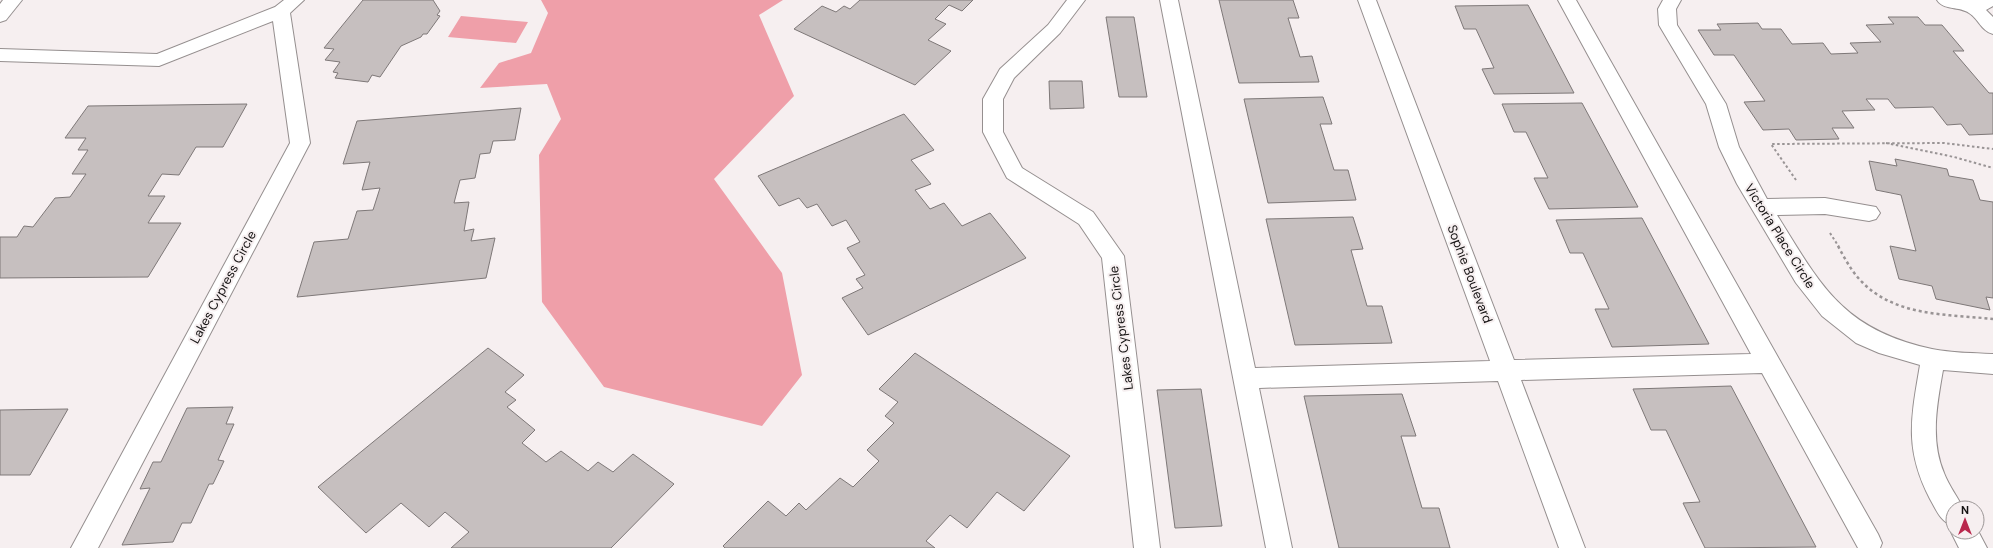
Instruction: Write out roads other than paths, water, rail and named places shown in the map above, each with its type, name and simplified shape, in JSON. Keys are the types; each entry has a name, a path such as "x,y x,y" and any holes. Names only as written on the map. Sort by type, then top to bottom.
{"street":[{"path":"0,16 13,0"},
{"name":"Lakes Cypress Circle","path":"1076,0 1054,29 1007,74 993,99 993,132 1014,173 1086,218 1113,256 1147,548"},
{"path":"1169,0 1279,548"},
{"name":"Sophie Boulevard","path":"1367,0 1572,548"},
{"path":"1567,0 1869,543"},
{"name":"Victoria Place Circle","path":"1672,0 1667,9 1668,24 1716,104 1729,147 1760,207 1804,277 1830,310 1845,323 1864,336 1887,346 1932,359 1993,364"},
{"path":"1946,0 1982,3 1993,28"},
{"name":"Lakes Cypress Circle","path":"0,55 159,60 288,5 300,144 84,548"},
{"path":"1760,207 1812,206 1839,208 1869,213"},
{"path":"1932,359 1923,437 1926,456 1932,477 1945,500"},
{"path":"1245,378 1505,369 1769,363"}]}
